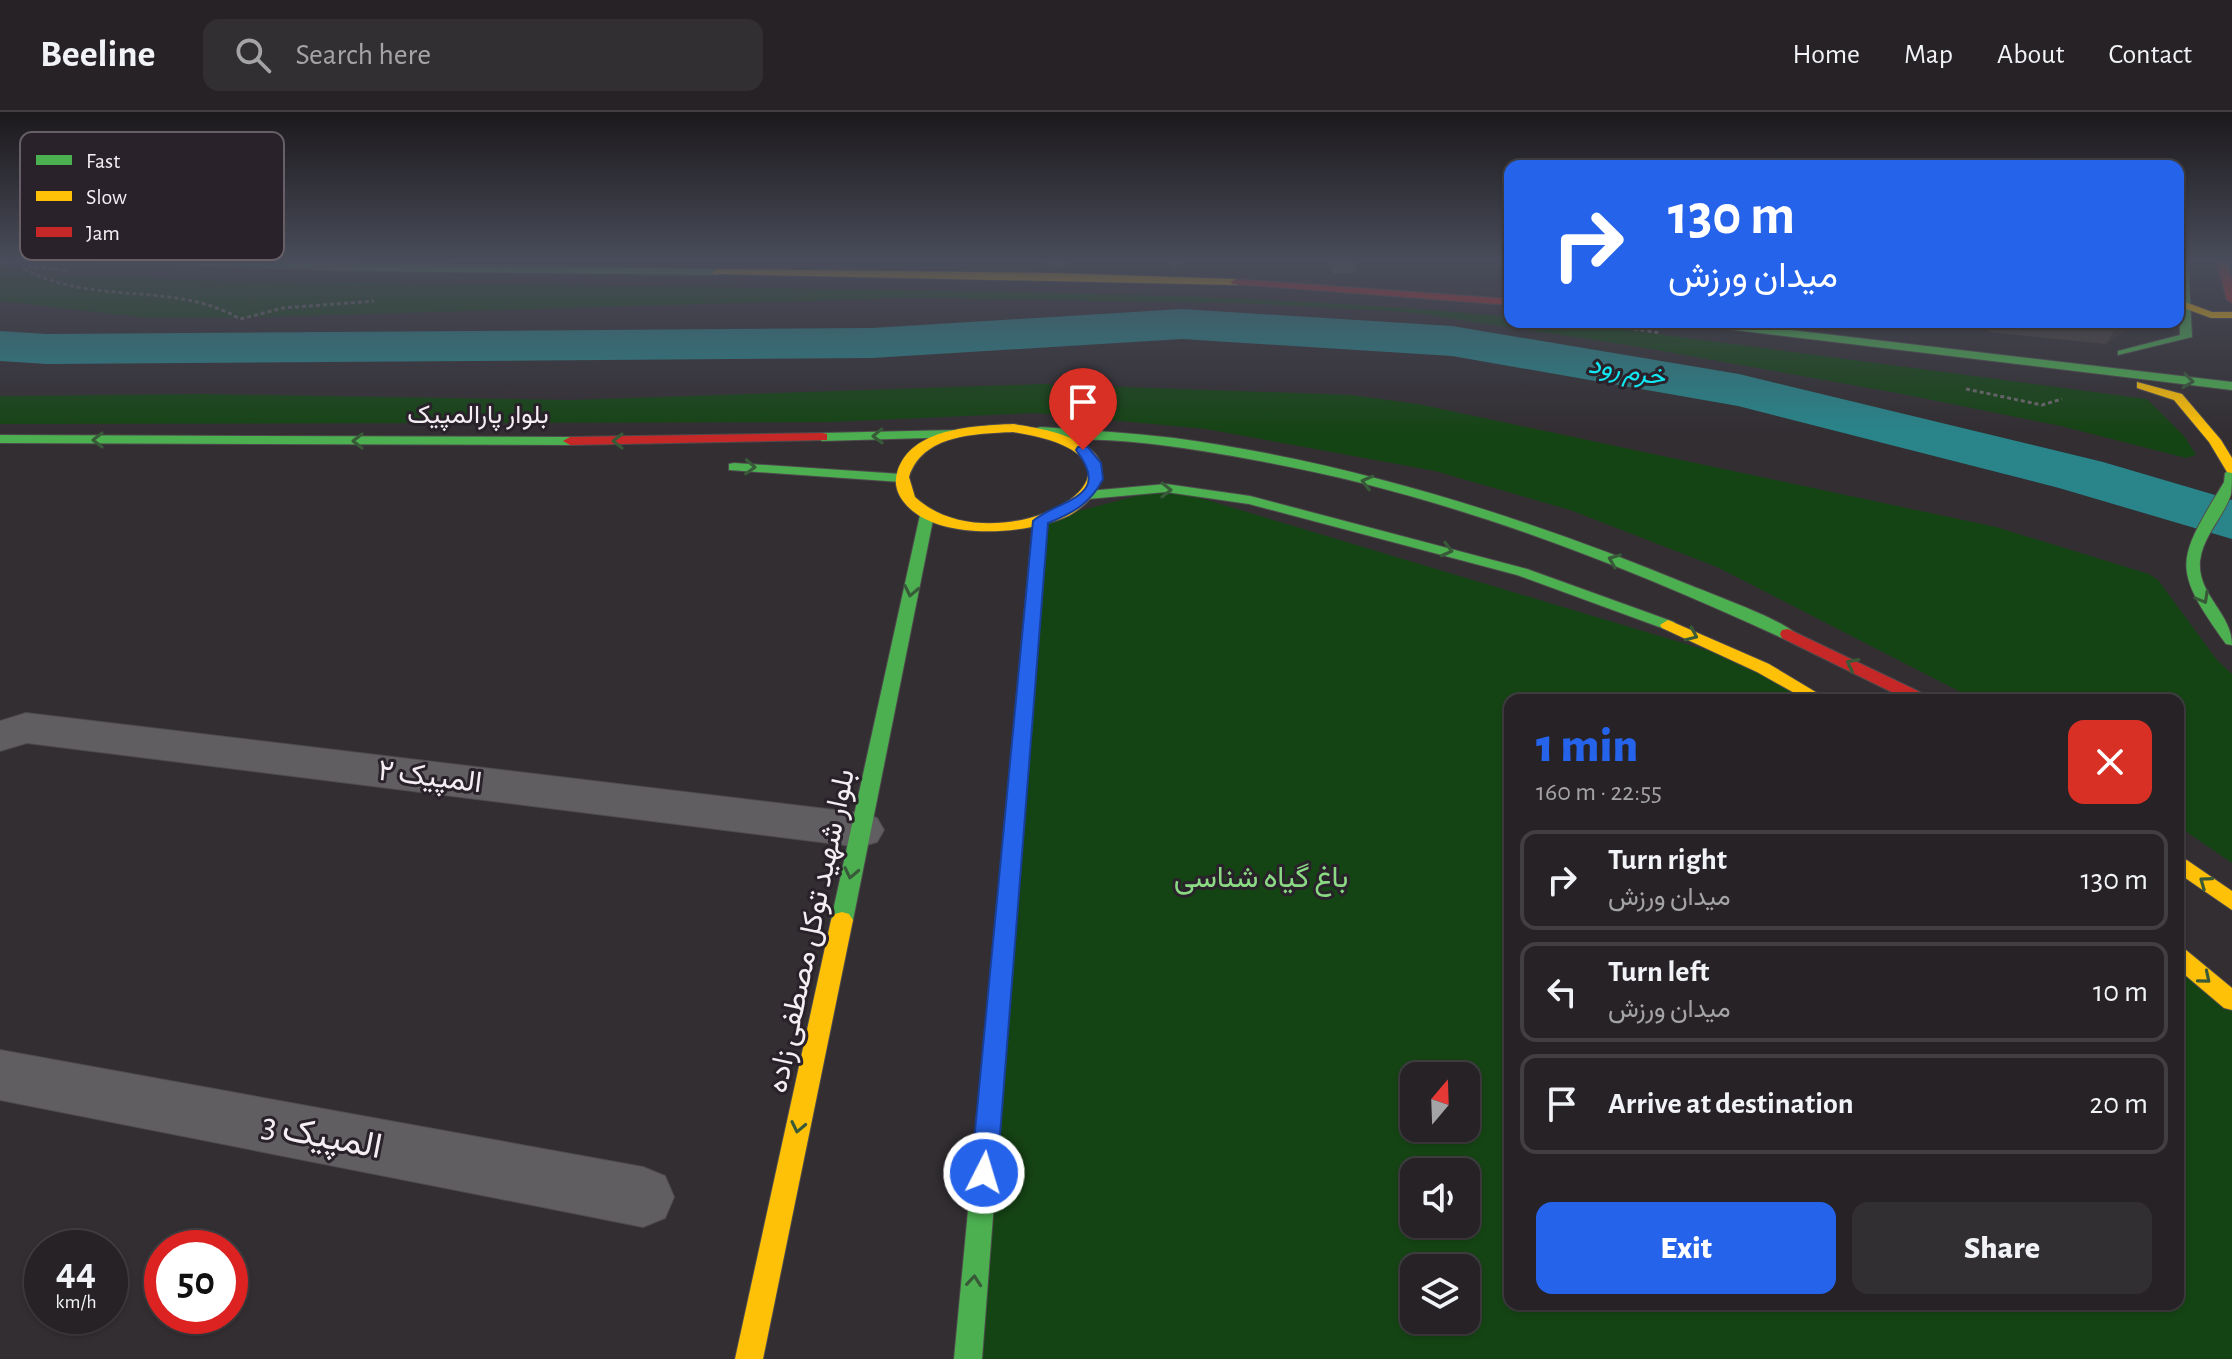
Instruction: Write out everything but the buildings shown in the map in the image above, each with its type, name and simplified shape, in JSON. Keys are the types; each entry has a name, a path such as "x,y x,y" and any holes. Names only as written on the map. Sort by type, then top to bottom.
{"main road":[{"path":"2169,358 2115,352 2186,337 2185,317"},
{"path":"1747,328 2232,386"},
{"path":"1954,334 2050,345"},
{"path":"2006,357 2131,381 2178,397 2214,440 2232,475 2194,550 2190,574 2204,602 2232,640"},
{"name":"بلوار پارالمپیک","path":"0,439 738,440 955,434 1013,428 1173,442 1235,452 1371,482 1581,546 1819,646 1911,694"},
{"path":"955,434 931,443 912,456 902,471 900,486 909,502 927,515 951,523 980,527 1011,526 1040,521 1069,510 1088,495 1096,479 1095,463 1083,450 1065,439 1041,431"},
{"path":"720,466 901,478"},
{"path":"1088,495 1167,488 1228,496 1383,532 1535,574 1632,609 1739,656 1809,694"},
{"name":"بلوار شهید توکل مصطفی زاده","path":"749,1359 927,515"},
{"path":"968,1359 1040,521"},
{"path":"2184,866 2232,902"},
{"path":"2184,961 2232,1001"}],"street":[{"name":"المپیک ۲","path":"0,736 26,728 860,830"},
{"name":"المپیک 3","path":"0,1075 643,1197"}],"green space":[{"path":"141,317 257,317 229,318"},
{"path":"1442,317 1504,317 1504,327"},
{"path":"1514,328 1612,328 2147,399 2184,436 2196,455 2186,458 2061,426 1634,346"},
{"path":"1042,384 1351,395 1418,404 1996,527 2149,574 2158,580 2217,660 2232,674 2232,863 2184,830 2184,694 1964,694 1717,567 1570,510 1435,471 1206,429 1035,413 830,422 0,424 0,396 202,394 571,400"},
{"name":"باغ گیاه شناسی","path":"1167,488 1766,668 1802,694 1504,694 1504,1310 2184,1310 2184,970 2232,1005 2232,1359 972,1359 1040,521"}],"waterway":[{"name":"خرم رود","path":"0,346 47,349 872,343 1182,324 1452,341 1739,390 2081,475 2232,520"}],"traffic: fast":[{"path":"2122,353 2186,337 2185,317"},
{"path":"1744,328 2232,386"},
{"path":"1041,431 1192,445 1269,458 1421,495 1497,518 1645,572 1788,634"},
{"path":"822,437 955,434"},
{"path":"0,439 570,441"},
{"path":"734,467 901,478"},
{"path":"2232,473 2231,482 2204,529 2192,562 2201,594 2232,640"},
{"path":"1088,495 1166,488 1250,500 1522,572 1668,625"},
{"path":"842,920 927,515"},
{"path":"968,1359 1017,788"}],"traffic: slow":[{"path":"2141,385 2178,397 2214,440 2232,469"},
{"path":"1013,428 1068,441 1090,456 1095,467 1094,480 1082,499 1065,511 1044,519 984,527 936,518 909,500 903,489 902,477 914,455 926,446 959,433 1013,428"},
{"path":"1668,625 1763,668 1809,694"},
{"path":"2184,866 2232,902"},
{"path":"749,1359 842,920"},
{"path":"2184,961 2232,1001"}],"traffic: jam":[{"path":"570,441 822,437"},
{"path":"1017,788 1040,521"},
{"path":"1788,634 1910,694"}],"route":[{"path":"984,1173 1040,521 1069,510 1088,495 1096,479 1095,463 1083,450"}]}
